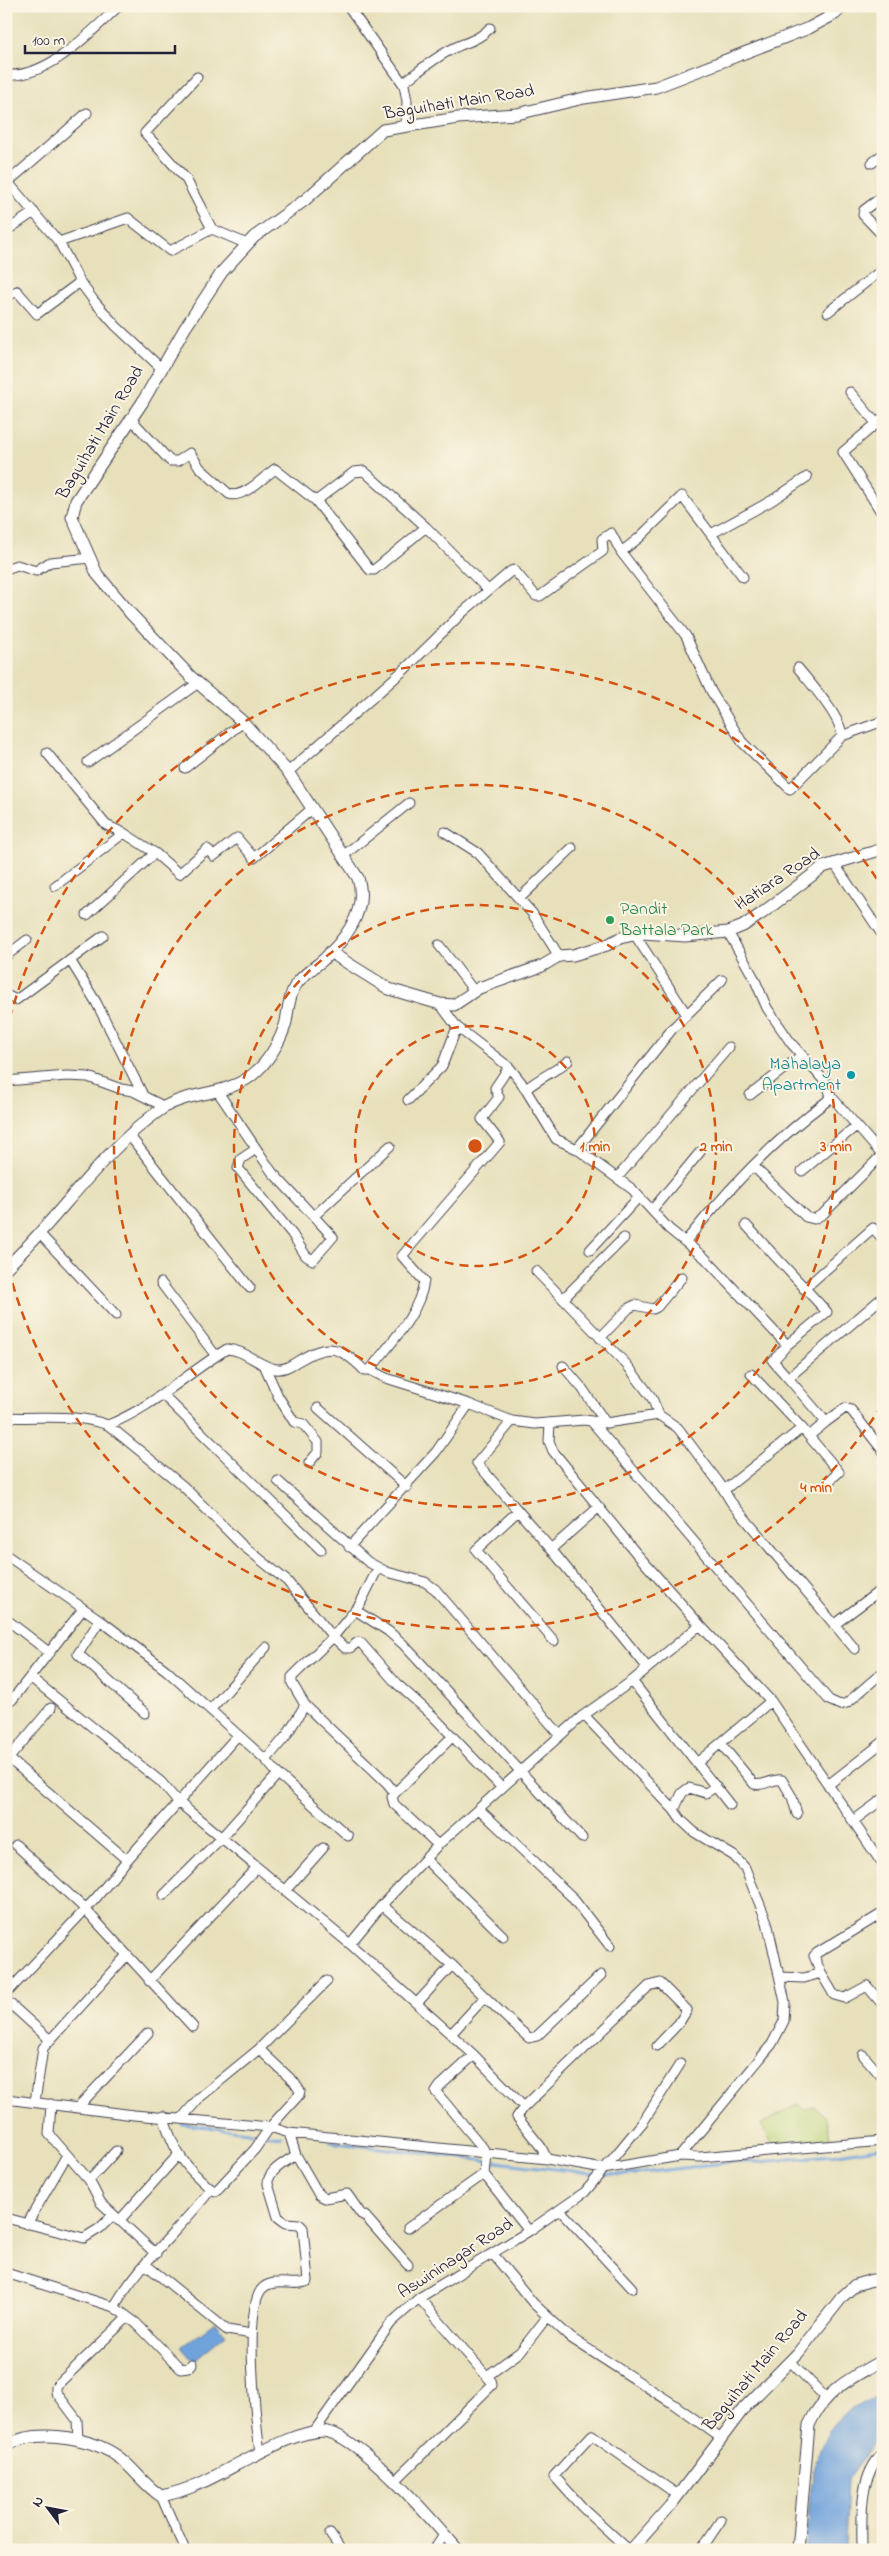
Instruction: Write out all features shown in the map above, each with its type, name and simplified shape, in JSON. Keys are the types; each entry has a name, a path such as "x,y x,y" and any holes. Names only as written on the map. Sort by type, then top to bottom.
{"street":[{"path":"6,75 16,76 32,72 66,54 119,6"},
{"path":"348,6 403,83 407,101 406,126"},
{"name":"Baguihati Main Road","path":"6,1268 129,1136 165,1107 178,1101 218,1092 251,1076 270,1055 283,1031 295,986 330,952 354,923 361,900 362,890 358,878 288,772 243,722 198,683 131,614 97,574 72,517 76,501 131,419 222,272 248,244 305,200 383,130 458,118 517,114 584,98 656,87 809,28 835,14 843,6"},
{"path":"403,83 429,62 453,48 482,37 490,28"},
{"path":"197,77 145,133 186,179 212,230 248,244"},
{"path":"87,113 7,181 59,242 80,282 116,326 161,368"},
{"path":"872,163 883,154"},
{"path":"883,196 864,210 863,214 883,236"},
{"path":"6,231 34,212"},
{"path":"59,242 128,218 170,251 212,230"},
{"path":"828,312 883,268"},
{"path":"6,297 17,291 37,314 80,282"},
{"path":"850,392 879,420 843,452 883,515"},
{"path":"131,419 170,461 178,461 190,453 200,468 229,494 234,496 242,493 275,469 316,502 370,570 374,570 426,527"},
{"path":"316,502 354,472 364,471 426,527 488,590"},
{"path":"711,534 807,477"},
{"path":"621,552 639,538 682,496 743,577"},
{"path":"288,772 511,571 514,570 534,594 540,596 602,551 602,539 611,533 621,552 686,636 711,691 742,742 790,789 842,736 883,721"},
{"path":"6,569 18,565 36,571 50,562 90,558"},
{"path":"798,668 833,716 841,729 842,736"},
{"path":"88,762 198,683"},
{"path":"185,768 243,722"},
{"path":"47,753 106,825 124,833 155,853 179,874 207,849 214,856 237,838 254,858 313,808"},
{"path":"343,856 409,803"},
{"path":"445,832 478,853 532,913 559,956"},
{"path":"55,886 124,833"},
{"path":"519,899 572,848"},
{"name":"Hatiara Road","path":"330,952 389,989 440,1004 454,1005 474,992 542,966 559,956 581,953 634,935 643,933 685,936 728,932 743,926 805,878 823,867 883,848"},
{"path":"87,915 155,853"},
{"path":"834,863 883,936"},
{"path":"728,932 754,978 767,1008 802,1055 827,1084 831,1096 882,1155 823,1214 814,1219 806,1217 752,1166"},
{"path":"634,935 687,1015"},
{"path":"6,995 16,1000 103,936"},
{"path":"6,956 27,940"},
{"path":"439,944 474,992"},
{"path":"70,960 96,1002 144,1095"},
{"path":"577,1148 673,1028 722,980"},
{"path":"440,1004 457,1027 509,1066 526,1089 556,1139 577,1148 639,1197 669,1229 705,1258 787,1345"},
{"path":"408,1100 442,1066 457,1027"},
{"path":"617,1178 729,1047"},
{"path":"750,1096 802,1055"},
{"path":"526,1089 547,1072 554,1072 568,1060"},
{"path":"370,1370 404,1326 422,1293 424,1280 402,1256 500,1142 482,1119 499,1097 495,1088 509,1066"},
{"path":"6,1081 67,1076 88,1077 144,1095 165,1107"},
{"path":"218,1092 272,1172 333,1238 313,1260 306,1256 292,1234 238,1168 241,1159 256,1149"},
{"path":"685,1242 752,1166 788,1130 831,1096"},
{"path":"802,1171 856,1126"},
{"path":"129,1136 250,1288"},
{"path":"314,1216 390,1146"},
{"path":"652,1210 700,1152"},
{"path":"590,1250 639,1197"},
{"path":"746,1225 826,1312 787,1345 773,1361 826,1422"},
{"path":"804,1289 873,1228 880,1236 883,1234"},
{"path":"39,1233 116,1315"},
{"path":"563,1299 624,1238"},
{"path":"536,1271 626,1365 652,1398 659,1415 678,1428 731,1502 855,1649"},
{"path":"600,1338 629,1308 635,1305 653,1310 682,1277"},
{"path":"161,1283 216,1356"},
{"path":"788,1378 883,1297"},
{"path":"108,1425 132,1415 227,1350 236,1350 265,1366 280,1369 288,1367 316,1351 328,1348 345,1353 364,1370 370,1370 386,1378 469,1404 512,1421 606,1423 659,1415"},
{"path":"265,1366 278,1396 294,1422 303,1424 318,1442 318,1452 309,1463"},
{"path":"564,1366 606,1423"},
{"path":"751,1374 802,1428 839,1472 827,1483"},
{"path":"163,1395 320,1550"},
{"path":"350,1547 407,1487 436,1452 469,1404"},
{"path":"318,1408 407,1487"},
{"path":"809,1436 848,1408 883,1452"},
{"path":"6,1417 76,1418 96,1420 108,1425 183,1486 241,1544 287,1581 345,1648 350,1648 358,1642 361,1643 396,1683 502,1788"},
{"path":"512,1421 477,1463 551,1549 647,1667"},
{"path":"592,1422 829,1700 840,1705 847,1703 881,1677"},
{"path":"550,1423 549,1441 553,1451 598,1507 700,1625 771,1701 883,1866"},
{"path":"724,1490 802,1428"},
{"path":"278,1481 350,1547 378,1568 425,1582 435,1589 560,1735"},
{"path":"551,1549 598,1507"},
{"path":"518,1511 476,1550 554,1641"},
{"path":"6,1555 84,1608 166,1670 211,1708 266,1760 278,1774 348,1836"},
{"path":"378,1568 355,1610 334,1637 292,1677 292,1683 305,1705 369,1765 395,1793"},
{"path":"834,1625 882,1590"},
{"path":"6,1695 12,1700 84,1608"},
{"path":"355,1610 388,1631 403,1644 582,1838"},
{"path":"6,1619 50,1653"},
{"path":"100,1620 78,1654 145,1713"},
{"path":"350,1944 382,1905 438,1844 560,1735 584,1715 632,1681 700,1625"},
{"path":"211,1708 266,1647"},
{"path":"30,1677 161,1782 178,1801 350,1944 417,2003 434,2021 452,2033 524,2108"},
{"path":"632,1681 698,1762 730,1805"},
{"path":"698,1762 771,1701"},
{"path":"266,1760 286,1736 305,1705"},
{"path":"51,1708 7,1757 127,1860"},
{"path":"584,1715 674,1810 681,1820 694,1832 734,1856 745,1868 767,1922 780,1977 785,2002 784,2021 772,2044 680,2156"},
{"path":"6,1994 85,1909 238,1735"},
{"path":"438,1844 394,1804 392,1797 452,1737"},
{"path":"828,1785 883,1742"},
{"path":"721,1744 754,1784 763,1785 782,1780 792,1797 797,1814"},
{"path":"164,1895 202,1854 222,1838 278,1774"},
{"path":"674,1810 682,1793 688,1788 706,1793 716,1786"},
{"path":"853,1821 883,1799"},
{"path":"479,1809 571,1896 610,1946"},
{"path":"16,1845 85,1909 193,2027"},
{"path":"285,1891 323,1848"},
{"path":"425,1859 503,1936"},
{"path":"149,1981 257,1867"},
{"path":"382,1905 452,1965 523,2033 533,2038 601,1975"},
{"path":"883,1914 814,1956 834,1995 845,1998 863,1986 867,1986 883,2005"},
{"path":"35,2102 43,2048 49,2039 127,1955"},
{"path":"417,2003 452,1965"},
{"path":"780,1977 804,1978 822,1973"},
{"path":"182,2118 199,2098 259,2050 327,1981"},
{"path":"547,2159 541,2147 516,2117 648,1986 660,1983 687,2010 679,2023 657,2046"},
{"path":"452,2033 485,1997"},
{"path":"6,2000 49,2039"},
{"path":"77,2108 148,2033"},
{"path":"163,2116 178,2155 184,2165 211,2189 216,2191 255,2149 269,2129 282,2117 300,2091 294,2082 259,2050"},
{"path":"474,2055 440,2086 436,2092 530,2231"},
{"path":"863,2055 883,2078"},
{"name":"Aswininagar Road","path":"313,2433 391,2323 419,2298 530,2231 585,2192 646,2118 680,2064"},
{"path":"6,2099 35,2102 51,2107 163,2116 289,2133 349,2137 485,2162 547,2159 600,2173 680,2156 700,2157 883,2141"},
{"path":"51,2107 49,2134 89,2180 102,2203 156,2254"},
{"path":"289,2133 296,2155 320,2195 325,2198 347,2194 360,2214 365,2216 408,2265"},
{"path":"89,2180 116,2151"},
{"path":"27,2224 68,2155"},
{"path":"6,2218 84,2238 116,2218 178,2155"},
{"path":"260,2453 255,2413 252,2334 257,2300 261,2290 275,2284 308,2281 303,2228 299,2224 286,2223 278,2217 268,2184 268,2179 272,2173 296,2155"},
{"path":"408,2228 485,2162"},
{"path":"114,2307 145,2264 156,2254 211,2189"},
{"path":"560,2210 632,2288"},
{"path":"492,2254 514,2282 547,2317 571,2338 672,2403 721,2438"},
{"path":"145,2264 227,2330 252,2334"},
{"path":"6,2273 114,2307 148,2334 181,2369 188,2368 192,2364"},
{"name":"Baguihati Main Road","path":"630,2550 678,2495 744,2408 790,2361 816,2331 821,2321 855,2284 872,2280 883,2281"},
{"path":"395,2481 489,2389 491,2381 419,2298"},
{"path":"486,2376 520,2352 547,2317"},
{"path":"78,2440 77,2420 56,2392 56,2386 128,2318"},
{"path":"798,2550 809,2425 817,2408 832,2391 883,2360"},
{"path":"790,2361 826,2398"},
{"path":"161,2496 207,2481 285,2442 323,2431 340,2438 358,2449 395,2481 458,2550"},
{"path":"630,2550 582,2507 554,2476 592,2435 678,2495"},
{"path":"6,2445 34,2437 59,2436 98,2446 119,2457 147,2486 161,2496 185,2550"},
{"path":"862,2550 862,2508 866,2483 883,2453"},
{"path":"701,2550 721,2520"},
{"path":"330,2534 341,2550"},
{"path":"434,2550 444,2536"}],"green space":[{"path":"798,2104 804,2110 814,2106 825,2116 831,2139 774,2146 761,2125"}],"water":[{"path":"215,2322 226,2334 193,2361 181,2347"},
{"path":"883,2393 883,2430 848,2479 845,2550 807,2550 812,2480 816,2462 829,2431 844,2414"}],"waterway":[{"path":"182,2124 281,2136"},
{"path":"330,2142 597,2174"},
{"path":"603,2174 627,2175 731,2162 761,2162 831,2155 883,2147"}],"place":[{"name":"Pandit Battala Park","path":"610,920"},
{"name":"Mahalaya Apartment","path":"851,1075"}]}
